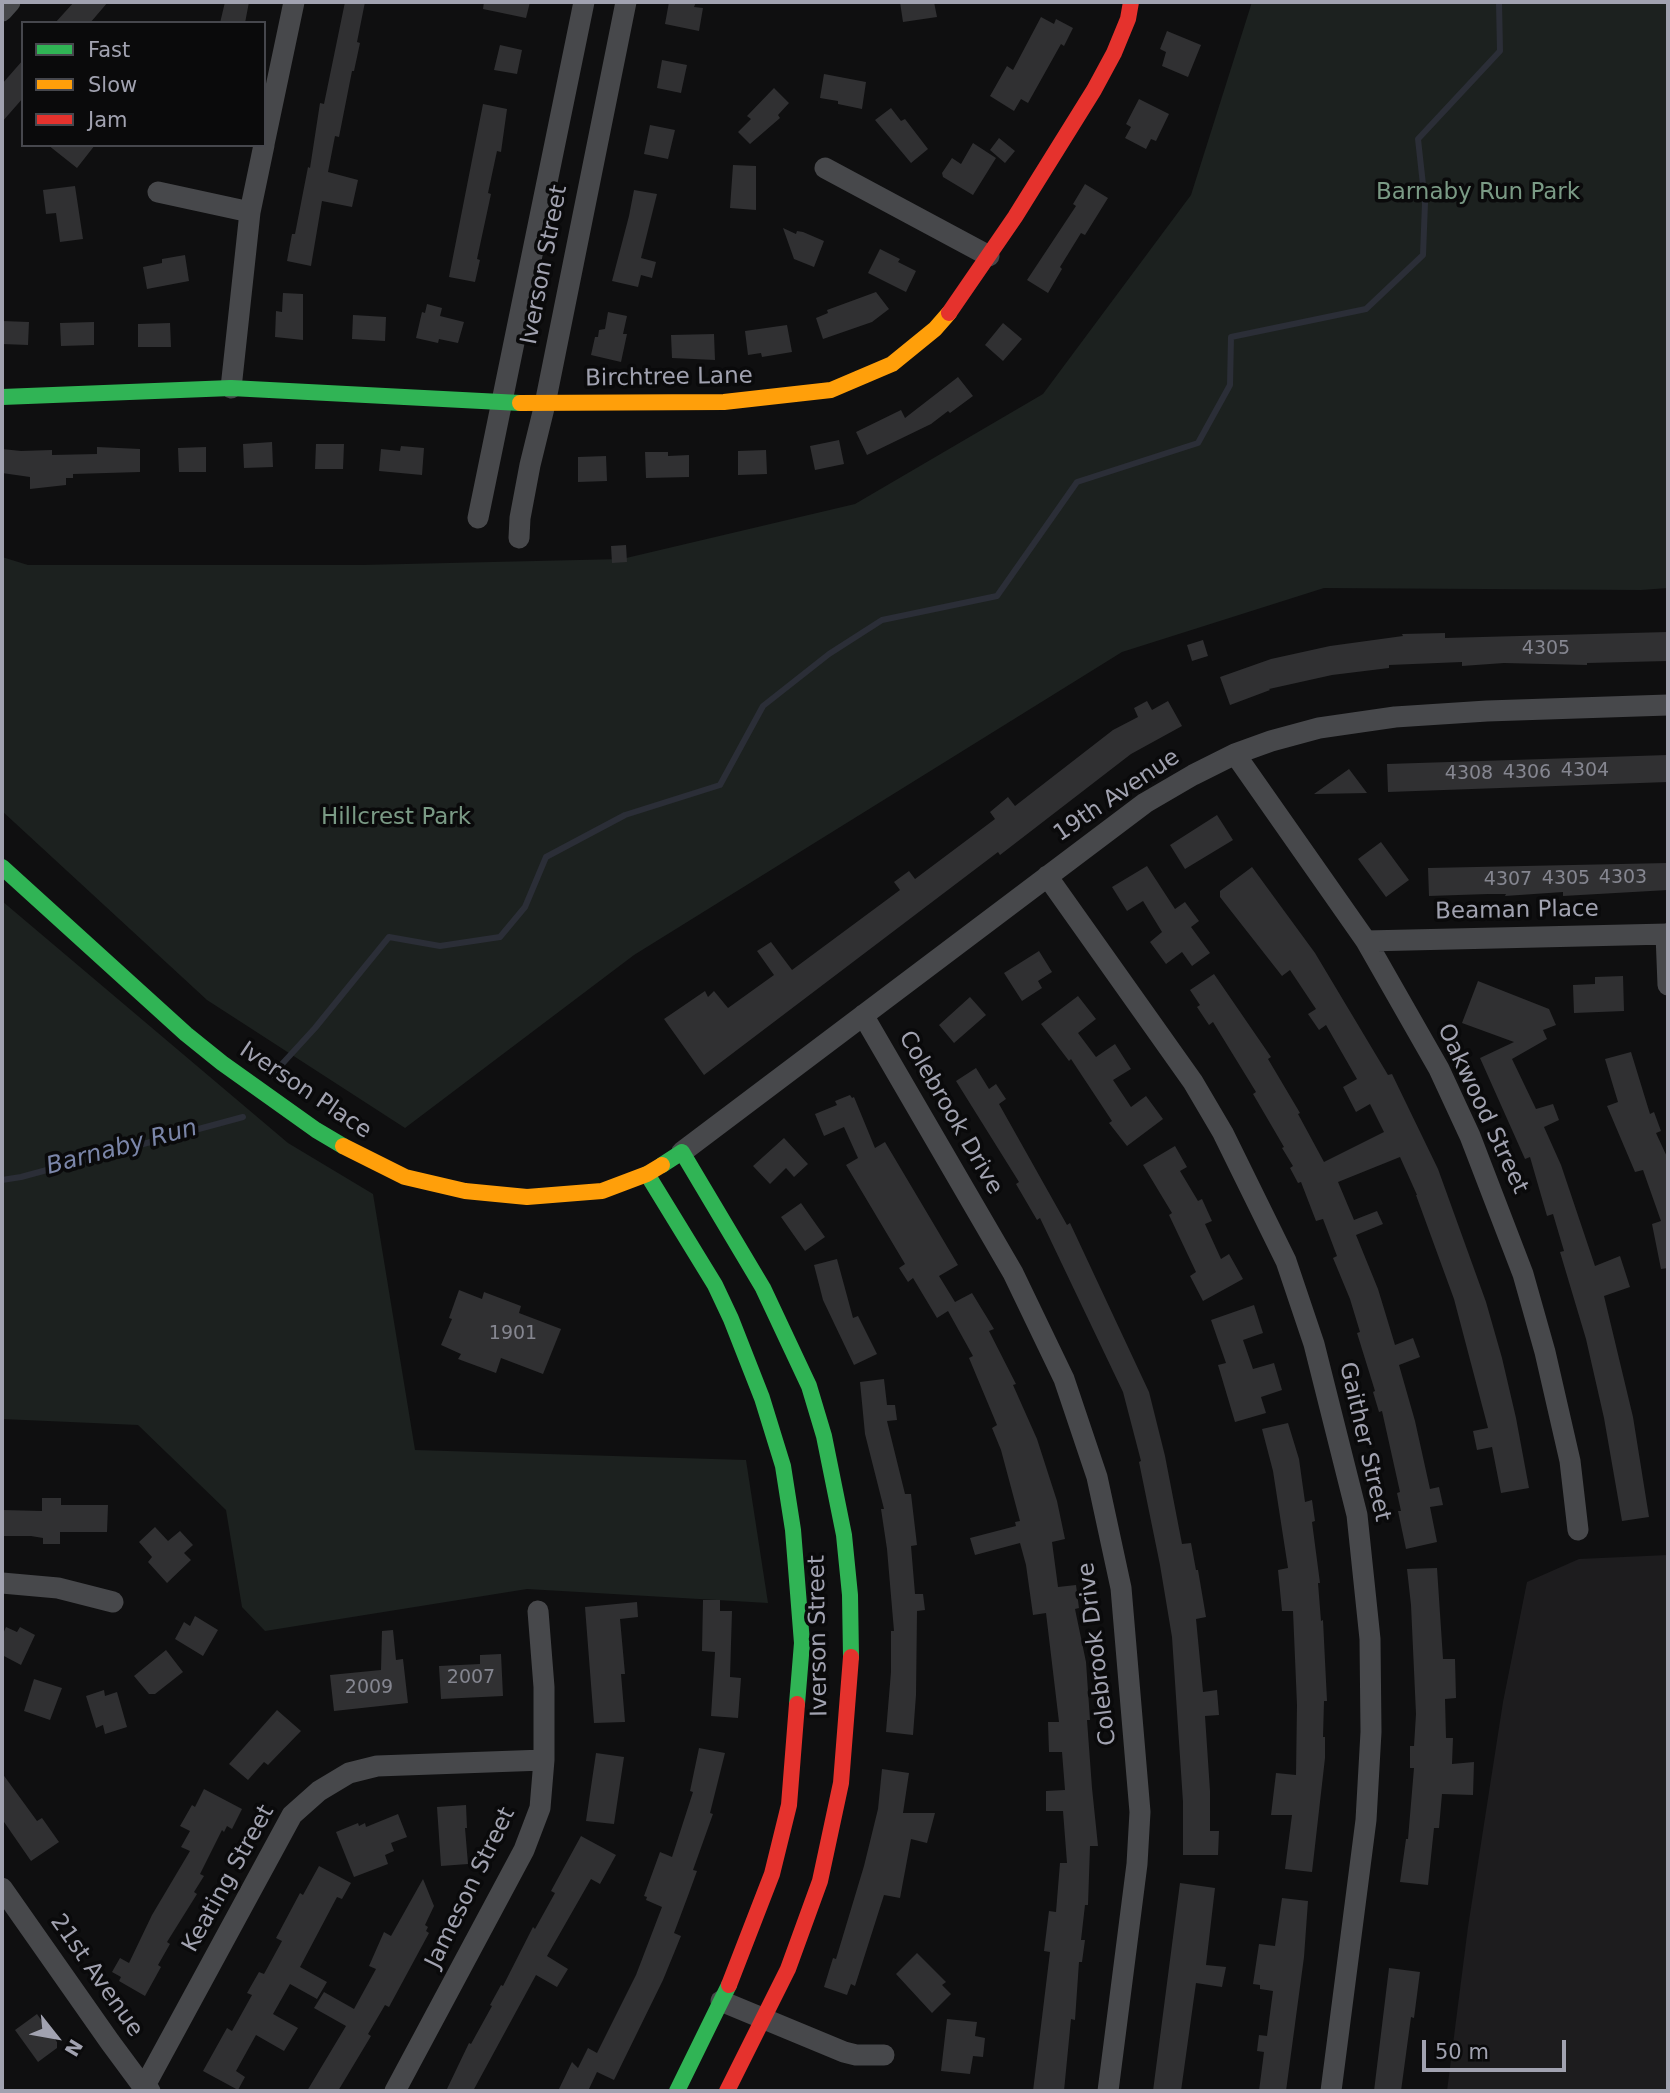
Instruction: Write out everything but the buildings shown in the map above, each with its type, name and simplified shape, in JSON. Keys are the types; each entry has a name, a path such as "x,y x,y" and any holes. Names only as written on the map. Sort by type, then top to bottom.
{"main road":[{"name":"Birchtree Lane","path":"2,397 231,388 545,404 724,402 831,390 892,364 920,344 954,307 1045,169 1114,53 1128,19 1131,2"},
{"name":"Iverson Place","path":"2,867 113,970 222,1063 316,1130 386,1169 431,1184 465,1191 527,1197 558,1196 602,1191 647,1174 682,1152"},
{"name":"Iverson Street","path":"682,1152 763,1288 809,1386 834,1482 844,1535 850,1595 847,1720 841,1783 820,1881 805,1926 764,2020 727,2091"},
{"name":"Iverson Street","path":"647,1174 715,1285 762,1398 783,1465 799,1592 802,1643 789,1805 772,1874 762,1905 721,2001 677,2091"}],"street":[{"path":"2,11 10,2"},
{"path":"266,135 294,2"},
{"name":"Iverson Street","path":"478,518 584,2"},
{"name":"Iverson Street","path":"519,538 530,465 545,404 626,2"},
{"path":"231,388 250,212 263,147"},
{"path":"825,168 989,256"},
{"path":"158,192 250,212"},
{"name":"19th Avenue","path":"682,1152 1145,803 1234,754 1319,728 1395,717 1668,705"},
{"name":"Oakwood Street","path":"1234,754 1366,941 1439,1069 1470,1136 1519,1263 1545,1352 1570,1461 1578,1530"},
{"name":"Gaither Street","path":"1047,876 1193,1082 1223,1133 1280,1249 1314,1344 1357,1516 1370,1639 1371,1732 1366,1820 1331,2091"},
{"path":"1667,934 1668,985"},
{"name":"Beaman Place","path":"1366,941 1667,934"},
{"name":"Colebrook Drive","path":"863,1015 1013,1273 1064,1379 1097,1476 1121,1588 1140,1812 1137,1864 1108,2091"},
{"path":"2,1583 58,1588 113,1602"},
{"name":"Jameson Street","path":"395,2091 524,1850 540,1808 544,1760 544,1687 538,1611"},
{"name":"Keating Street","path":"145,2090 292,1815 319,1791 349,1773 377,1766 544,1760"},
{"name":"21st Avenue","path":"2,1888 145,2090"},
{"path":"721,2001 844,2052 884,2055"}],"shaded area":[{"path":"1668,1555 1668,2091 1447,2091 1468,1927 1503,1702 1527,1582 1579,1559"}],"green space":[{"name":"Hillcrest Park","path":"1252,2 1668,2 1668,588 1324,588 1122,652 634,955 405,1128 207,1000 2,811 2,557 28,565 362,565 622,559 855,504 1043,394 1191,195"},
{"path":"2,901 288,1143 373,1194 415,1450 746,1460 768,1603 527,1589 265,1631 242,1607 226,1510 138,1425 2,1419"}],"waterway":[{"name":"Barnaby Run","path":"272,1075 315,1028 389,937 440,946 500,937 525,907 546,857 625,815 720,785 763,706 829,654 882,620 997,596 1077,482 1198,443 1230,385 1231,337 1366,309 1423,255 1425,203 1418,139 1500,51 1499,2"},
{"name":"Barnaby Run","path":"2,1180 243,1117"}],"traffic: fast":[{"path":"2,397 231,388 520,403"},
{"path":"2,867 186,1034 222,1063 343,1146"},
{"path":"662,1165 682,1152 763,1288 809,1386 824,1436 844,1535 850,1595 851,1657"},
{"path":"647,1174 715,1285 731,1319 762,1398 783,1466 793,1530 802,1643 797,1704"},
{"path":"677,2091 729,1985"}],"traffic: slow":[{"path":"520,403 724,402 831,390 892,364 935,329 949,313"},
{"path":"343,1146 405,1177 465,1191 527,1197 602,1191 647,1174 662,1165"}],"traffic: jam":[{"path":"949,313 1015,217 1094,90 1114,53 1128,19 1131,2"},
{"path":"727,2091 788,1969 820,1881 841,1783 851,1657"},
{"path":"729,1985 772,1874 789,1805 797,1704"}],"park label":[{"name":"Barnaby Run Park","path":"1478,193"}]}
